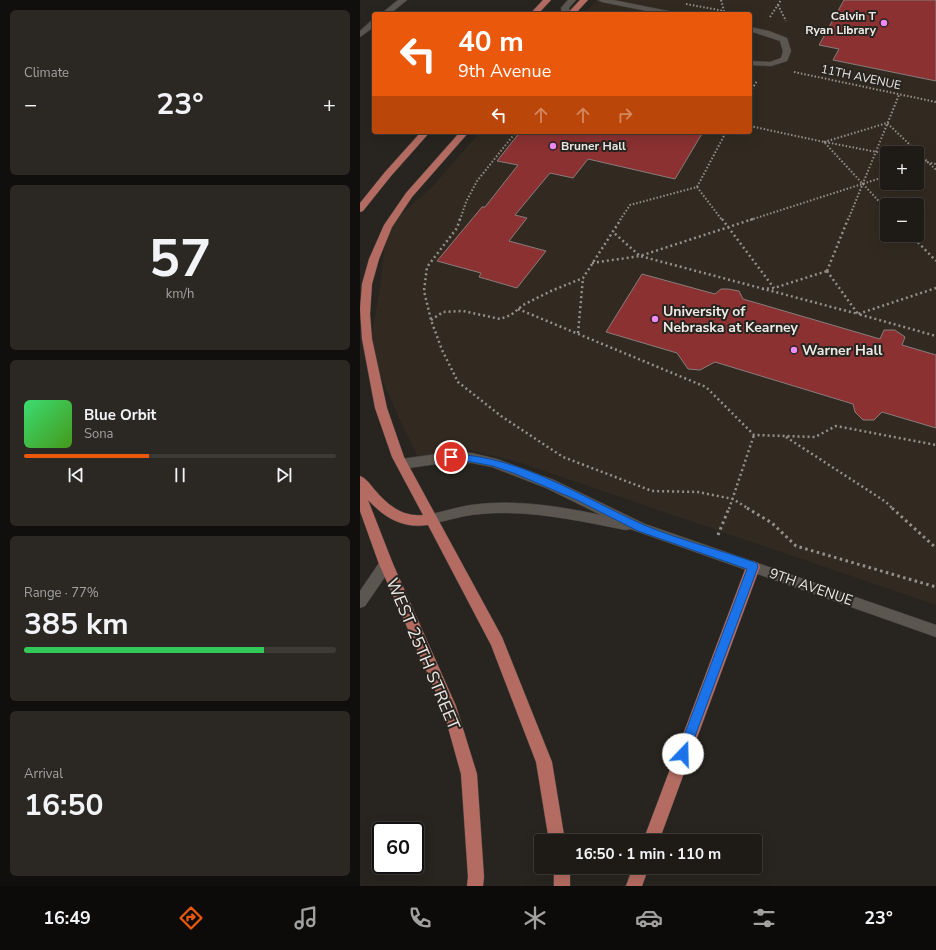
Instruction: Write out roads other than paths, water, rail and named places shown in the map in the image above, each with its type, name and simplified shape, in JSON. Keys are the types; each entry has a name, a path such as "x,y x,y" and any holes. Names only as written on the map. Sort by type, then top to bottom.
{"main road":[{"path":"536,12 547,0"},
{"path":"573,12 584,0"},
{"path":"360,209 388,174 424,134"},
{"path":"463,134 409,195 386,227 374,259 367,284 365,314 372,368 381,408 398,457 497,642 544,762 556,834"},
{"path":"360,481 383,508 398,516 412,521 432,519"},
{"name":"WEST 25TH STREET","path":"360,494 386,564 449,706 469,774 476,877 475,886"},
{"path":"654,834 753,567"},
{"path":"562,874 562,886"},
{"path":"634,886 638,874"}],"street":[{"path":"388,12 402,0"},
{"path":"566,12 565,8 572,0"},
{"path":"602,0 663,12"},
{"path":"360,35 372,25"},
{"path":"752,30 784,40 787,51 784,59 771,64 752,63"},
{"name":"9TH AVENUE","path":"402,464 451,457 472,458 493,462 556,487 641,528 936,631"},
{"name":"9TH AVENUE","path":"432,519 471,510 507,508 573,515 641,528"},
{"path":"360,602 386,564"}],"place":[{"name":"Calvin T Ryan Library","path":"884,23"},
{"name":"Bruner Hall","path":"553,146"},
{"name":"University of Nebraska at Kearney","path":"655,319"},
{"name":"Warner Hall","path":"794,350"}]}
